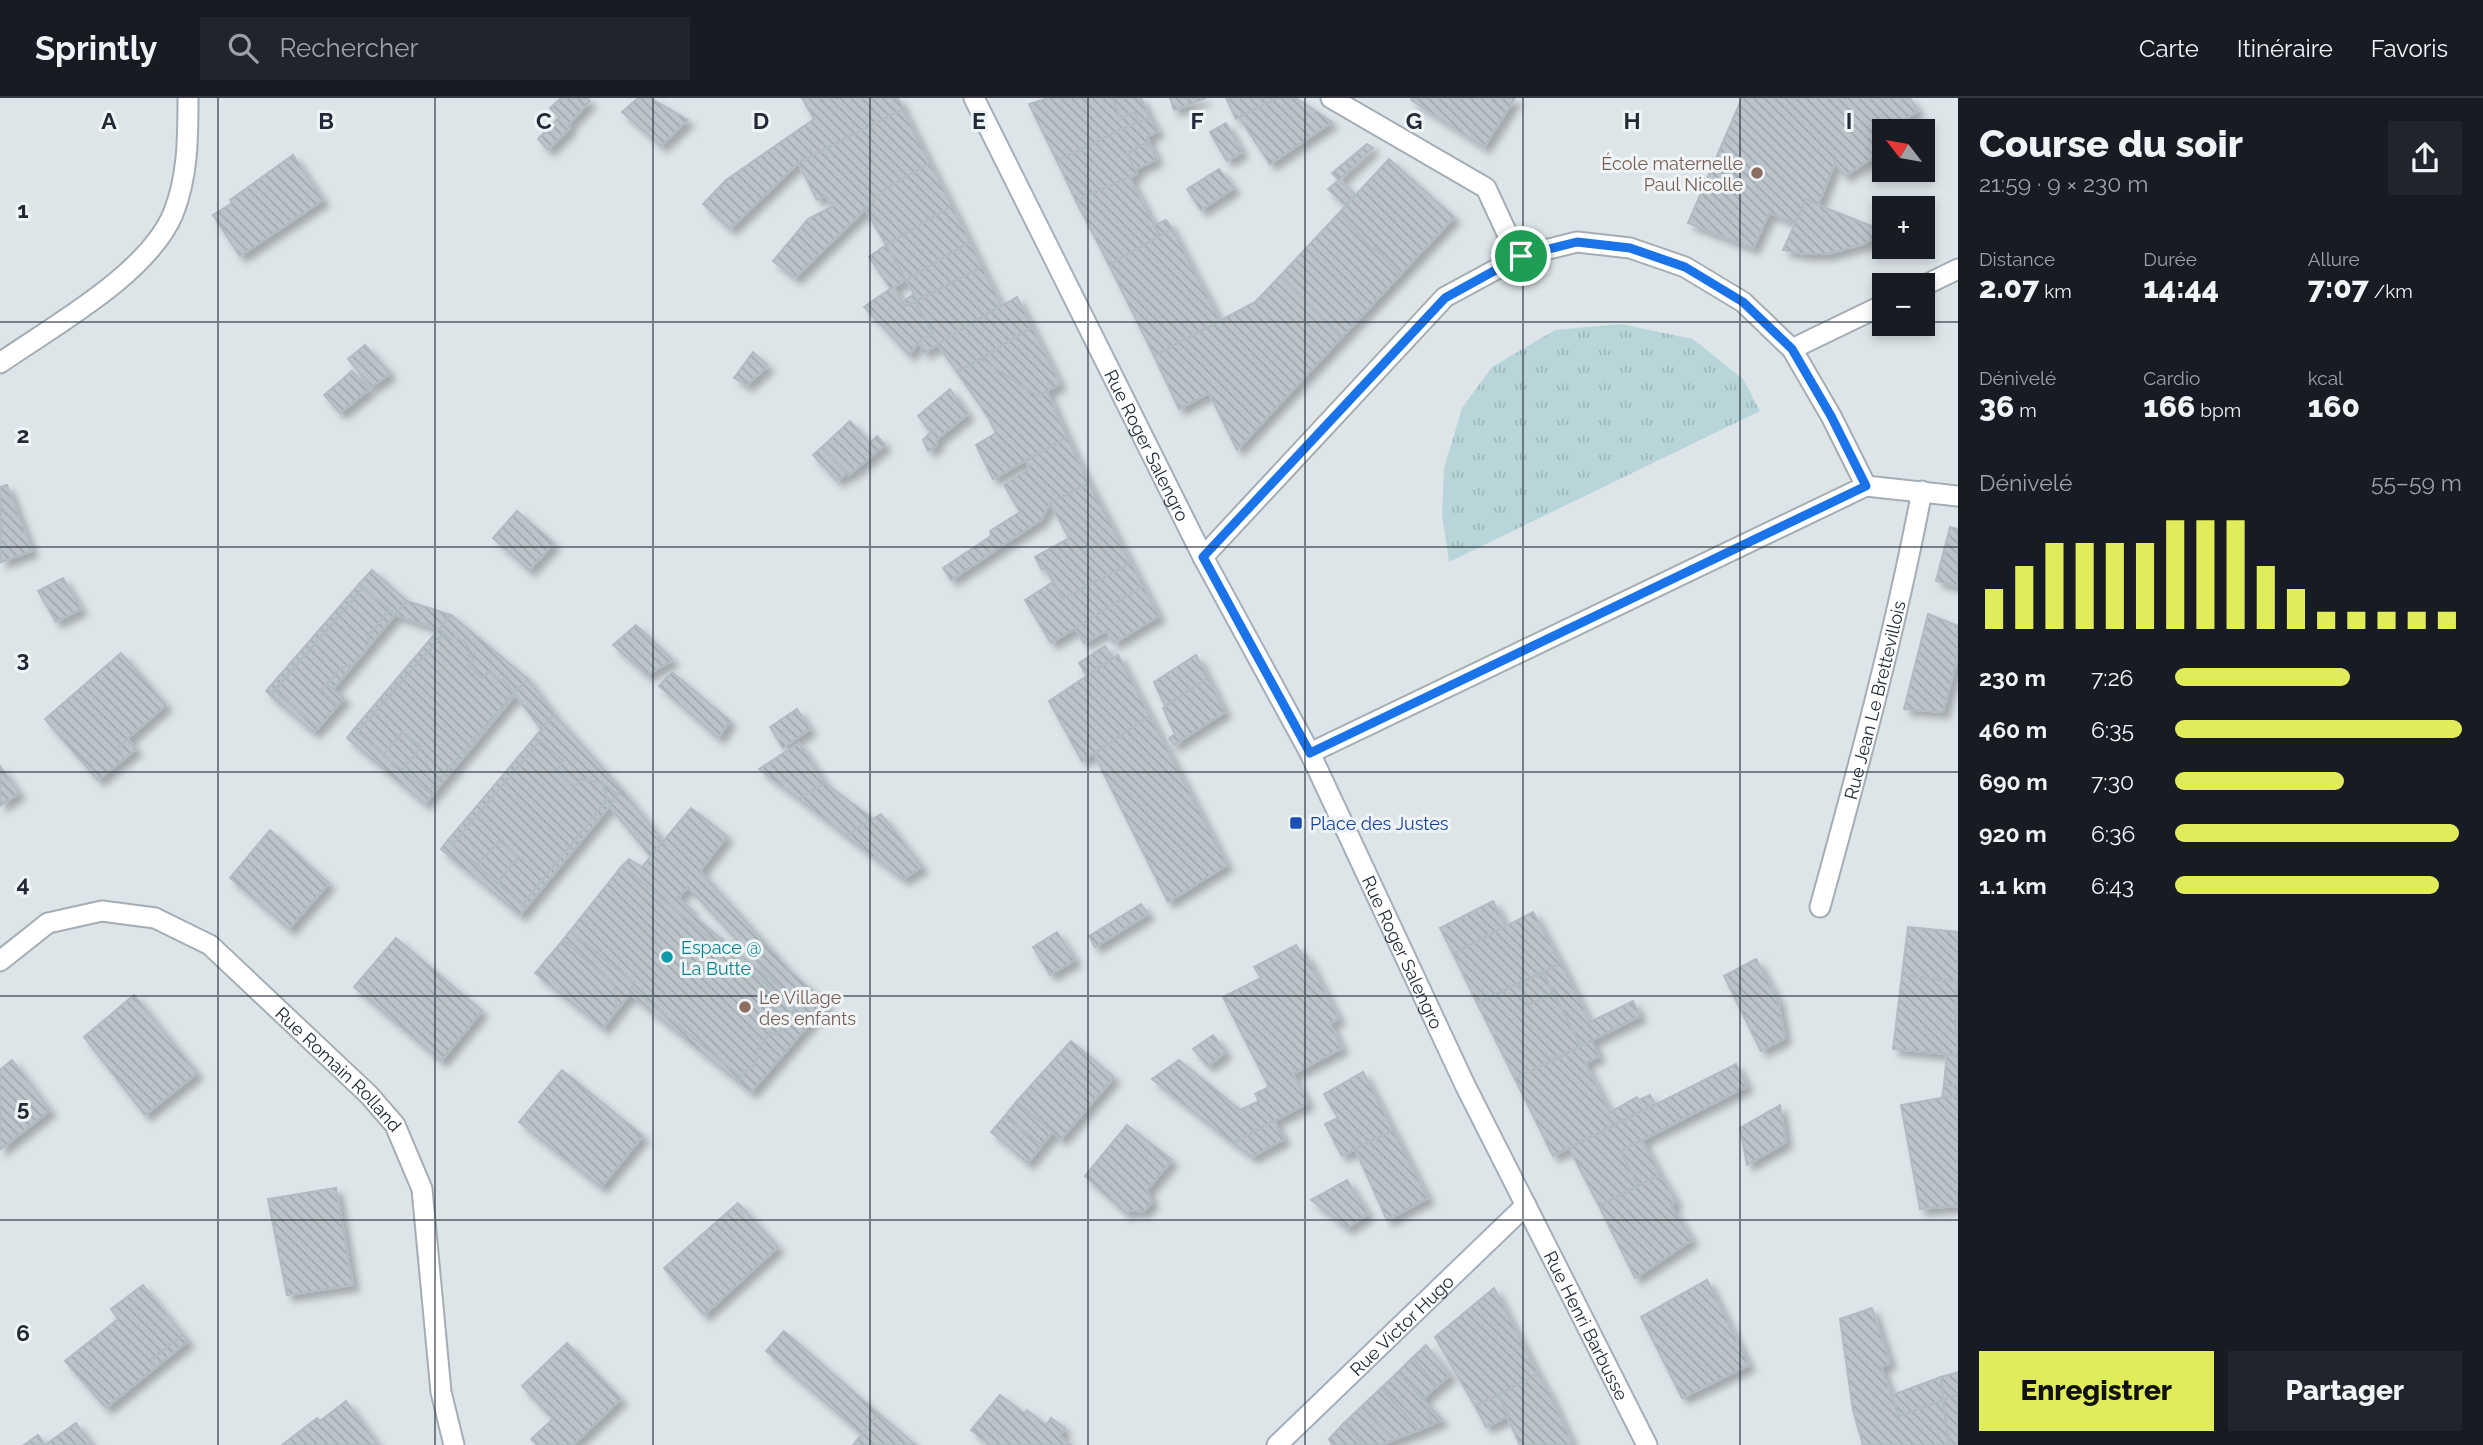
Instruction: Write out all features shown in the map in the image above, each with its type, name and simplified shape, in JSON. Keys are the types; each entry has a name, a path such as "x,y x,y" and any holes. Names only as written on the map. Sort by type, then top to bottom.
{"street":[{"path":"0,363 105,290 150,251 173,214 189,154 188,98"},
{"name":"Rue Roger Salengro","path":"974,98 1203,557 1310,753 1465,1085 1526,1205"},
{"path":"1331,98 1486,188 1518,257"},
{"path":"1203,557 1445,298 1518,257 1577,242 1641,251 1685,267 1743,302 1792,349 1831,416 1866,486"},
{"path":"1935,280 1958,269"},
{"path":"1792,349 1872,310"},
{"path":"1310,753 1866,486 1958,496"},
{"name":"Rue Jean Le Brettevillois","path":"1820,907 1868,737 1905,580 1922,491"},
{"name":"Rue Romain Rolland","path":"0,961 48,923 102,911 155,918 210,945 369,1095 395,1125 422,1189 441,1392 454,1445"},
{"name":"Rue Victor Hugo","path":"1277,1445 1526,1205"},
{"name":"Rue Henri Barbusse","path":"1526,1205 1647,1445"}],"green space":[{"path":"1621,324 1693,339 1743,379 1760,411 1449,562 1442,515 1444,468 1462,408 1492,367 1555,330"}],"building":[{"path":"561,98 587,98 590,101 568,125 570,128 548,150 538,139 559,117 550,108"},
{"path":"638,98 650,98 688,120 661,146 622,112"},
{"path":"802,98 898,98 903,109 798,163 730,229 703,204 726,180 814,119"},
{"path":"1048,98 1112,98 1121,118 1135,112 1139,122 1057,161 1029,104"},
{"path":"1112,98 1141,98 1150,118 1139,122 1135,112 1121,118"},
{"path":"1170,98 1206,98 1174,110"},
{"path":"1226,98 1278,98 1236,119"},
{"path":"1278,98 1296,98 1332,122 1270,164 1239,117"},
{"path":"1515,98 1484,147 1411,100"},
{"path":"1742,98 1910,98 1918,111 1905,119 1872,119 1872,158 1845,176 1835,163 1818,205 1806,199 1796,223 1769,213 1753,248 1688,223"},
{"path":"903,109 930,163 887,188 795,278 773,261 808,219 833,206 825,196 817,200 798,163"},
{"path":"1150,118 1158,131 1147,137 1149,142 1127,153 1137,174 1076,201 1057,161"},
{"path":"1226,123 1242,152 1227,161 1210,132"},
{"path":"1149,142 1157,159 1135,170 1127,153"},
{"path":"1367,144 1373,148 1339,180 1332,173"},
{"path":"293,155 323,200 240,256 213,215"},
{"path":"1389,159 1454,217 1400,275 1339,213"},
{"path":"930,163 952,206 886,245 865,209 887,188"},
{"path":"1219,169 1234,188 1201,210 1187,189"},
{"path":"1129,177 1160,236 1109,265 1076,201"},
{"path":"1339,180 1356,195 1345,205 1328,189"},
{"path":"1806,199 1872,226 1872,239 1864,244 1827,254 1783,250"},
{"path":"952,206 970,242 906,280 886,245"},
{"path":"1339,213 1400,275 1341,338 1280,276"},
{"path":"1166,220 1172,229 1160,236 1154,225"},
{"path":"1172,229 1220,321 1154,356 1109,265"},
{"path":"970,242 982,267 905,306 902,302 914,294 906,280"},
{"path":"886,245 906,280 891,289 869,257"},
{"path":"982,267 1001,305 924,353 919,342 933,333 915,302"},
{"path":"1280,276 1341,338 1237,450 1209,393 1179,409 1154,356 1255,302"},
{"path":"893,287 905,306 915,302 933,333 919,342 909,355 864,307"},
{"path":"1017,297 1032,327 957,372 937,344"},
{"path":"1032,327 1060,384 1037,396 981,359"},
{"path":"365,345 389,372 371,387 348,359"},
{"path":"753,352 768,366 747,385 734,378"},
{"path":"981,359 1037,396 1047,391 1067,437 993,479 976,445 996,433 957,372"},
{"path":"352,371 369,390 340,413 324,395"},
{"path":"950,389 968,414 937,439 937,445 928,451 923,440 931,432 918,416"},
{"path":"850,421 870,443 877,436 885,445 849,475 822,447"},
{"path":"1067,437 1089,483 1050,503 1042,519 951,580 943,568 991,536 990,531 1020,512 1004,485 1030,468 1026,461"},
{"path":"822,447 847,473 837,481 813,455"},
{"path":"1089,483 1131,563 1063,599 1045,568 1042,570 1035,557 1069,538 1050,503"},
{"path":"7,485 32,551 1,562 0,487"},
{"path":"517,511 554,543 529,570 493,538"},
{"path":"1950,527 1958,529 1958,586 1936,581"},
{"path":"1131,563 1143,586 1051,643 1025,600 1053,582 1063,599"},
{"path":"372,570 407,601 395,615 359,584"},
{"path":"63,578 81,609 56,622 38,591"},
{"path":"359,584 363,588 270,695 266,691"},
{"path":"1143,586 1159,616 1114,643 1106,631 1084,643 1075,628"},
{"path":"363,588 389,610 369,636 368,647 353,665 341,668 321,690 338,705 318,728 275,691"},
{"path":"407,601 451,615 439,629 395,615"},
{"path":"389,610 395,615 368,647 369,636"},
{"path":"1928,614 1958,626 1958,656 1943,712 1904,709"},
{"path":"451,615 528,679 514,693 504,681 496,679 489,672 482,678 468,666 474,659 468,655 470,650 465,642 454,637 450,639 439,629"},
{"path":"636,625 673,660 647,675 613,645"},
{"path":"439,629 444,633 357,733 354,729"},
{"path":"444,633 450,639 454,637 465,642 470,650 468,655 474,659 468,666 482,678 489,672 496,679 504,681 514,693 428,792 402,770 421,747 403,732 383,755 357,733"},
{"path":"1105,646 1113,658 1087,676 1079,663"},
{"path":"121,653 166,705 117,748 125,758 98,780 45,719"},
{"path":"1118,655 1150,716 1082,761 1049,701"},
{"path":"1196,655 1208,678 1165,706 1154,682"},
{"path":"353,665 333,689 327,684 341,668"},
{"path":"672,672 730,721 718,738 659,686"},
{"path":"1208,678 1225,712 1174,745 1169,738 1175,734 1163,708"},
{"path":"528,679 554,714 541,729 514,693"},
{"path":"327,684 344,698 338,705 321,690"},
{"path":"275,691 318,728 313,732 270,695"},
{"path":"513,694 432,795 428,792"},
{"path":"797,709 810,729 783,748 770,727"},
{"path":"554,714 622,790 618,795 602,783 581,779 575,787 556,771 563,761 535,737"},
{"path":"1150,716 1227,865 1168,902 1094,754"},
{"path":"354,729 432,795 425,804 347,738"},
{"path":"403,732 421,747 402,770 383,755"},
{"path":"535,737 540,741 452,845 448,840"},
{"path":"128,739 136,749 125,758 117,748"},
{"path":"540,741 563,761 556,771 575,787 581,779 602,783 608,799 523,904 497,883 518,857 499,841 477,865 452,845"},
{"path":"799,743 825,783 799,799 759,769"},
{"path":"0,766 19,793 0,806"},
{"path":"602,783 618,795 613,802 608,799"},
{"path":"825,783 873,819 846,836 799,799"},
{"path":"622,790 664,842 651,857 609,806"},
{"path":"608,799 613,802 526,908 523,904"},
{"path":"691,808 727,836 700,871 792,973 827,1003 751,1092 737,1081 741,1077 739,1076 754,1065 758,1049 771,1032 774,1035 786,1027 795,1008 622,866 629,859 642,867","holes":["688,887 782,989 690,913 692,910 678,898"]},
{"path":"881,814 922,867 903,879 846,836"},
{"path":"270,830 329,883 289,929 230,878"},
{"path":"448,840 526,908 520,915 441,849"},
{"path":"499,841 518,857 497,883 477,865"},
{"name":"Espace @ La Butte","path":"622,866 795,1008 786,1027 774,1035 771,1032 758,1049 754,1065 739,1076 631,987 634,983 570,931"},
{"path":"1493,901 1506,926 1453,954 1440,928"},
{"path":"1141,904 1148,914 1095,947 1089,936"},
{"path":"1533,912 1561,963 1477,1003 1453,954"},
{"path":"1908,927 1958,932 1958,982 1902,975"},
{"path":"570,931 634,983 631,987 741,1077 737,1081 630,994 617,1010 614,984 563,940"},
{"path":"1057,932 1075,960 1050,975 1033,947"},
{"path":"396,938 482,1011 441,1061 354,987"},
{"path":"563,940 614,984 617,1010 603,1028 535,973"},
{"path":"1296,945 1303,956 1306,955 1339,1019 1330,1023 1342,1048 1293,1074 1308,1103 1233,1143 1152,1079 1179,1060 1240,1110 1259,1101 1255,1094 1269,1087 1223,997 1261,978 1254,967"},
{"path":"1756,959 1778,1000 1785,1038 1761,1051 1724,976"},
{"path":"1561,963 1590,1022 1633,1001 1640,1016 1581,1046 1543,973"},
{"path":"1543,973 1553,993 1529,1005 1519,984"},
{"path":"1902,975 1958,982 1955,1016 1958,1055 1893,1049"},
{"path":"1519,984 1529,1005 1553,993 1581,1046 1515,1079 1477,1003"},
{"path":"1958,989 1958,1040 1955,1016"},
{"path":"134,995 197,1073 145,1115 84,1037"},
{"path":"1213,1035 1226,1052 1208,1066 1193,1049"},
{"path":"1071,1041 1114,1077 1061,1139 1016,1102"},
{"path":"1592,1041 1599,1056 1585,1063 1610,1112 1637,1097 1639,1100 1650,1095 1655,1104 1553,1156 1515,1079"},
{"path":"1947,1054 1958,1055 1958,1086 1944,1084"},
{"path":"12,1060 50,1110 0,1150 0,1070"},
{"path":"1736,1064 1747,1086 1621,1151 1638,1186 1599,1206 1569,1148"},
{"path":"562,1070 643,1136 601,1187 519,1122"},
{"path":"1363,1072 1393,1130 1342,1156 1325,1124 1338,1118 1324,1094"},
{"path":"1944,1084 1958,1086 1958,1095 1942,1098"},
{"path":"1958,1095 1958,1206 1920,1209 1901,1105"},
{"path":"1016,1102 1053,1132 1042,1145 1004,1117"},
{"path":"1780,1105 1786,1142 1747,1165 1740,1128"},
{"path":"1004,1117 1042,1145 1028,1163 991,1132"},
{"path":"1274,1121 1284,1139 1252,1157 1233,1143"},
{"path":"1127,1125 1172,1160 1147,1190 1152,1202 1143,1212 1130,1210 1127,1214 1085,1176"},
{"path":"1393,1130 1428,1198 1387,1220 1355,1149"},
{"path":"1642,1140 1660,1175 1638,1186 1621,1151"},
{"path":"1660,1175 1676,1201 1671,1206 1692,1240 1635,1278 1599,1206"},
{"path":"1347,1180 1368,1214 1347,1228 1311,1200"},
{"path":"336,1188 353,1285 287,1295 268,1199"},
{"path":"738,1203 778,1247 704,1315 664,1268"},
{"path":"1707,1280 1749,1365 1682,1398 1641,1317"},
{"path":"143,1285 183,1335 151,1360 156,1367 106,1408 65,1361 118,1319 111,1309"},
{"path":"1494,1288 1538,1374 1475,1406 1435,1337"},
{"path":"1872,1308 1890,1363 1881,1367 1899,1416 1943,1400 1949,1445 1863,1445 1853,1410 1840,1319"},
{"path":"784,1331 879,1414 862,1434 766,1351"},
{"path":"183,1335 188,1341 156,1367 151,1360"},
{"path":"567,1343 621,1399 573,1445 537,1445 531,1439 553,1419 522,1386"},
{"path":"1426,1345 1450,1375 1437,1386 1412,1358"},
{"path":"1412,1358 1437,1386 1423,1399 1398,1372"},
{"path":"1398,1372 1431,1408 1427,1410 1433,1424 1419,1430 1381,1388"},
{"path":"1958,1372 1958,1395 1943,1400 1941,1377"},
{"path":"1538,1374 1573,1445 1520,1445 1498,1395"},
{"path":"1941,1377 1943,1400 1899,1416 1892,1395"},
{"path":"1381,1388 1419,1430 1393,1440 1363,1405"},
{"path":"1000,1395 1025,1414 1027,1410 1046,1425 1051,1418 1065,1428 1060,1436 1071,1445 990,1445 971,1430"},
{"path":"1498,1395 1509,1416 1486,1427 1475,1406"},
{"path":"1958,1395 1958,1445 1949,1445 1943,1400"},
{"path":"346,1401 378,1445 282,1445 317,1418 320,1421"},
{"path":"1363,1405 1393,1440 1381,1445 1363,1445 1344,1423"},
{"path":"1431,1408 1442,1420 1433,1424 1427,1410"},
{"path":"879,1414 916,1445 853,1445"},
{"path":"76,1423 92,1445 45,1445"},
{"path":"1344,1423 1363,1445 1332,1445 1329,1439"},
{"path":"38,1435 45,1445 24,1445"}],"place":[{"name":"École maternelle Paul Nicolle","path":"1757,173"},
{"name":"Place des Justes","path":"1296,823"},
{"name":"Espace @ La Butte","path":"667,957"},
{"name":"Le Village des enfants","path":"745,1007"}],"route":[{"path":"1577,242 1630,248 1685,267 1743,302 1792,349 1831,416 1866,486 1310,753 1203,557 1445,298 1521,256 1577,242"}]}
